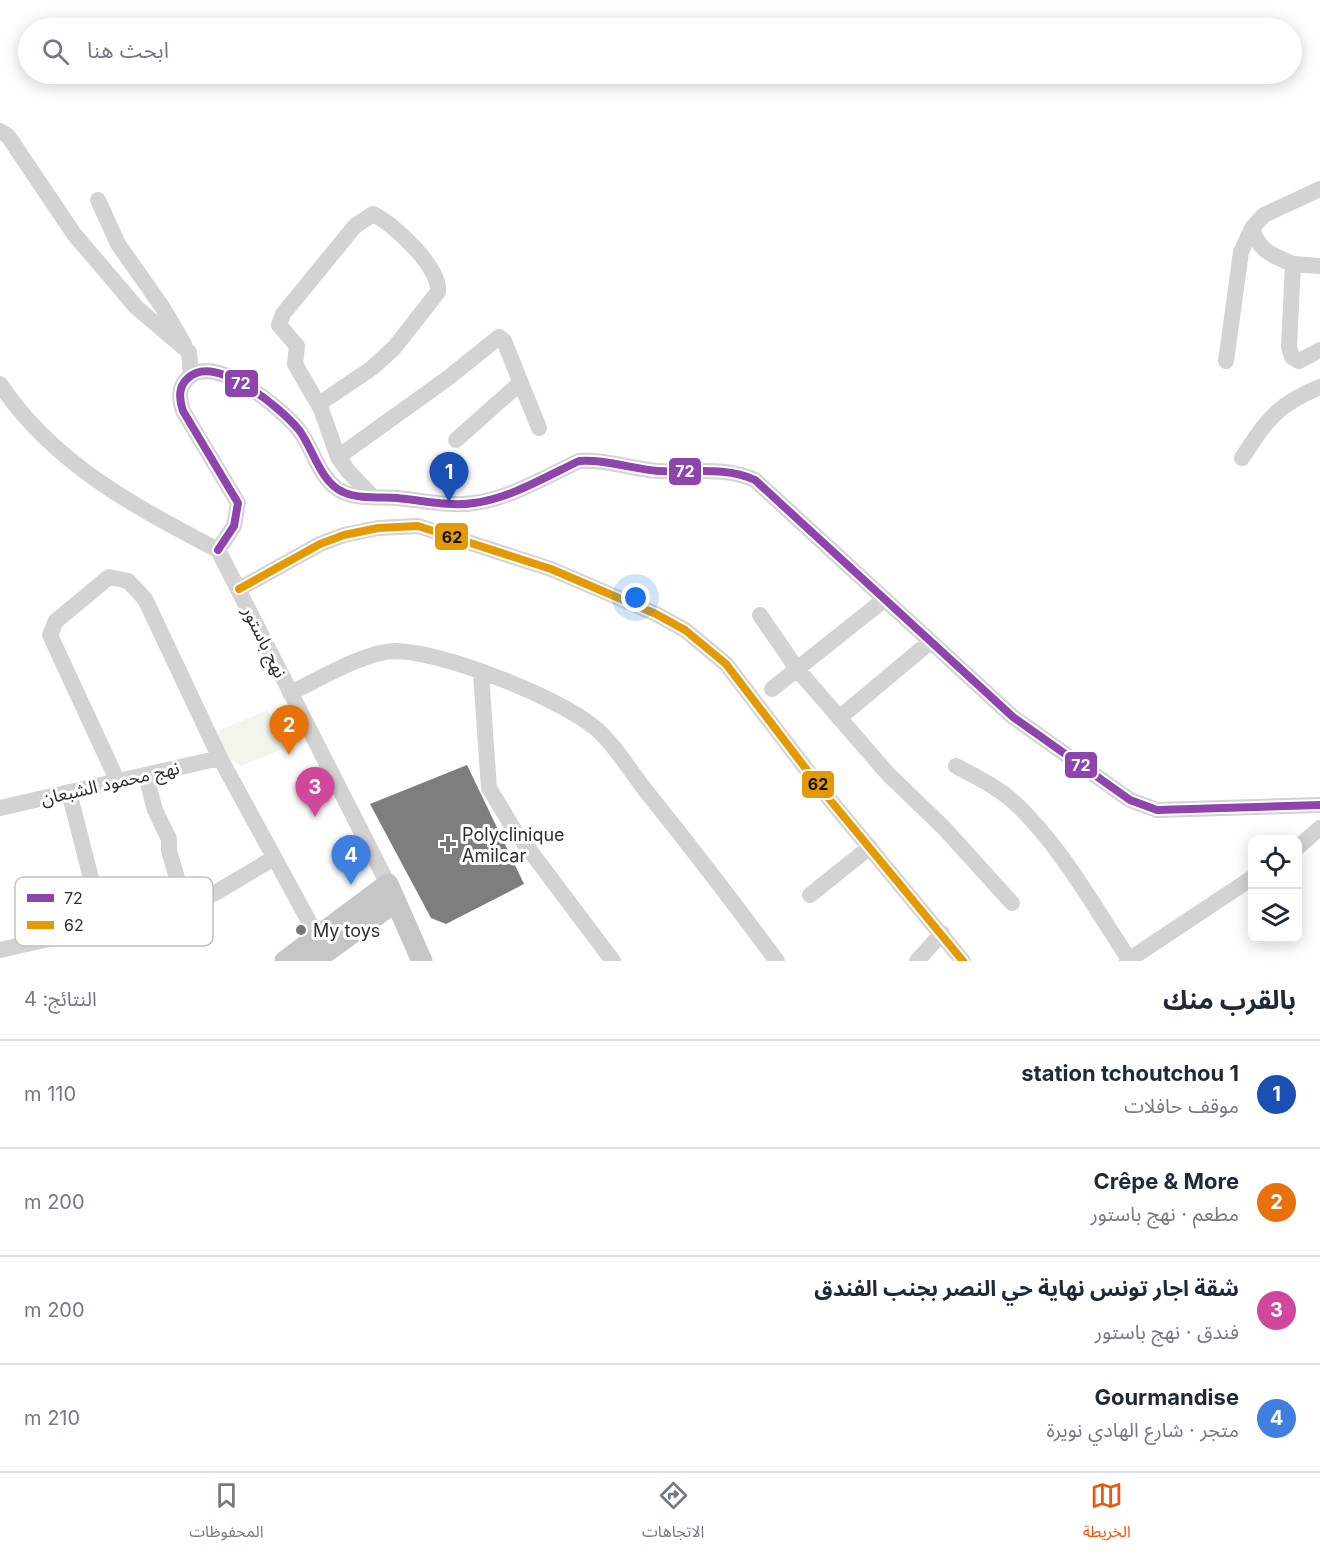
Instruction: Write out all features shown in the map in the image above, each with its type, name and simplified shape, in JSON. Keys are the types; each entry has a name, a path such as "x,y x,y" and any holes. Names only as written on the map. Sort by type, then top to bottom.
{"main road":[{"path":"285,961 323,953 392,893"},
{"name":"نهج باستور","path":"392,893 422,961"}],"street":[{"path":"0,131 8,136 74,234 137,308 189,352"},
{"path":"1226,361 1241,252 1252,228 1264,215 1320,189"},
{"path":"98,200 118,244 163,308 189,352 191,375"},
{"path":"319,404 372,368 394,348 438,292 439,284 432,267 385,219 373,214 355,226 279,320 279,325 297,346 295,364 319,404 338,457 372,496"},
{"path":"1252,228 1257,244 1275,257 1293,264 1320,266"},
{"path":"1293,264 1289,347 1292,357 1299,361 1320,350"},
{"path":"338,457 448,378 494,338 501,338 504,341 539,428"},
{"path":"0,384 41,433 97,482 127,502 218,550 234,526 238,503 183,411 180,401 181,387 191,375 207,371 219,372 251,388 285,414 298,428 334,486 343,492 472,504 506,495 579,461 592,460 658,471 739,473 755,480 1013,717 1118,792 1146,808 1157,810 1320,805"},
{"path":"456,440 520,383"},
{"path":"1242,458 1275,412 1286,403 1320,387"},
{"path":"239,590 320,544 378,528 418,526 550,568 656,614 685,630 726,664 826,795 963,961"},
{"name":"نهج باستور","path":"218,550 392,893"},
{"path":"118,782 50,635 56,621 109,577 128,581 145,599 220,758 323,953"},
{"path":"772,689 885,598"},
{"path":"760,615 797,669 839,718 888,774 944,828 1012,903"},
{"path":"839,718 930,642"},
{"path":"290,693 375,654 395,651 439,659 519,686 563,706 596,729 716,878 777,961"},
{"path":"481,674 489,788 513,828 613,961"},
{"name":"نهج محمود الشبعان","path":"0,808 220,758"},
{"path":"956,766 999,790 1028,815 1061,858 1128,960 1248,882"},
{"path":"146,776 155,810 168,839 177,877"},
{"path":"69,792 91,877"},
{"path":"1302,844 1320,828"},
{"path":"810,895 870,847"},
{"path":"213,894 274,858"},
{"path":"917,961 942,933"},
{"path":"0,950 20,946"}],"shaded area":[{"path":"268,710 285,748 241,766 217,751 220,730"}],"building":[{"name":"Polyclinique Amilcar","path":"467,765 524,884 446,924 431,918 370,804"}],"transit line":[{"name":"72","path":"218,550 234,526 238,503 183,411 180,397 182,385 188,378 200,372 214,372 231,377 264,397 299,430 328,481 343,492 355,496 445,504 474,503 515,492 579,461 599,461 658,471 732,473 755,480 1013,717 1130,800 1157,810 1320,805"},
{"name":"62","path":"239,589 320,544 344,535 378,528 418,526 551,569 656,614 685,630 726,664 826,795 963,961"}],"place":[{"name":"station tchoutchou 1","path":"449,502"},
{"name":"Crêpe & More","path":"289,755"},
{"name":"شقة اجار تونس نهاية حي النصر بجنب الفندق","path":"315,817"},
{"name":"Polyclinique Amilcar","path":"448,844"},
{"name":"Gourmandise","path":"351,885"},
{"name":"My toys","path":"301,930"}]}
